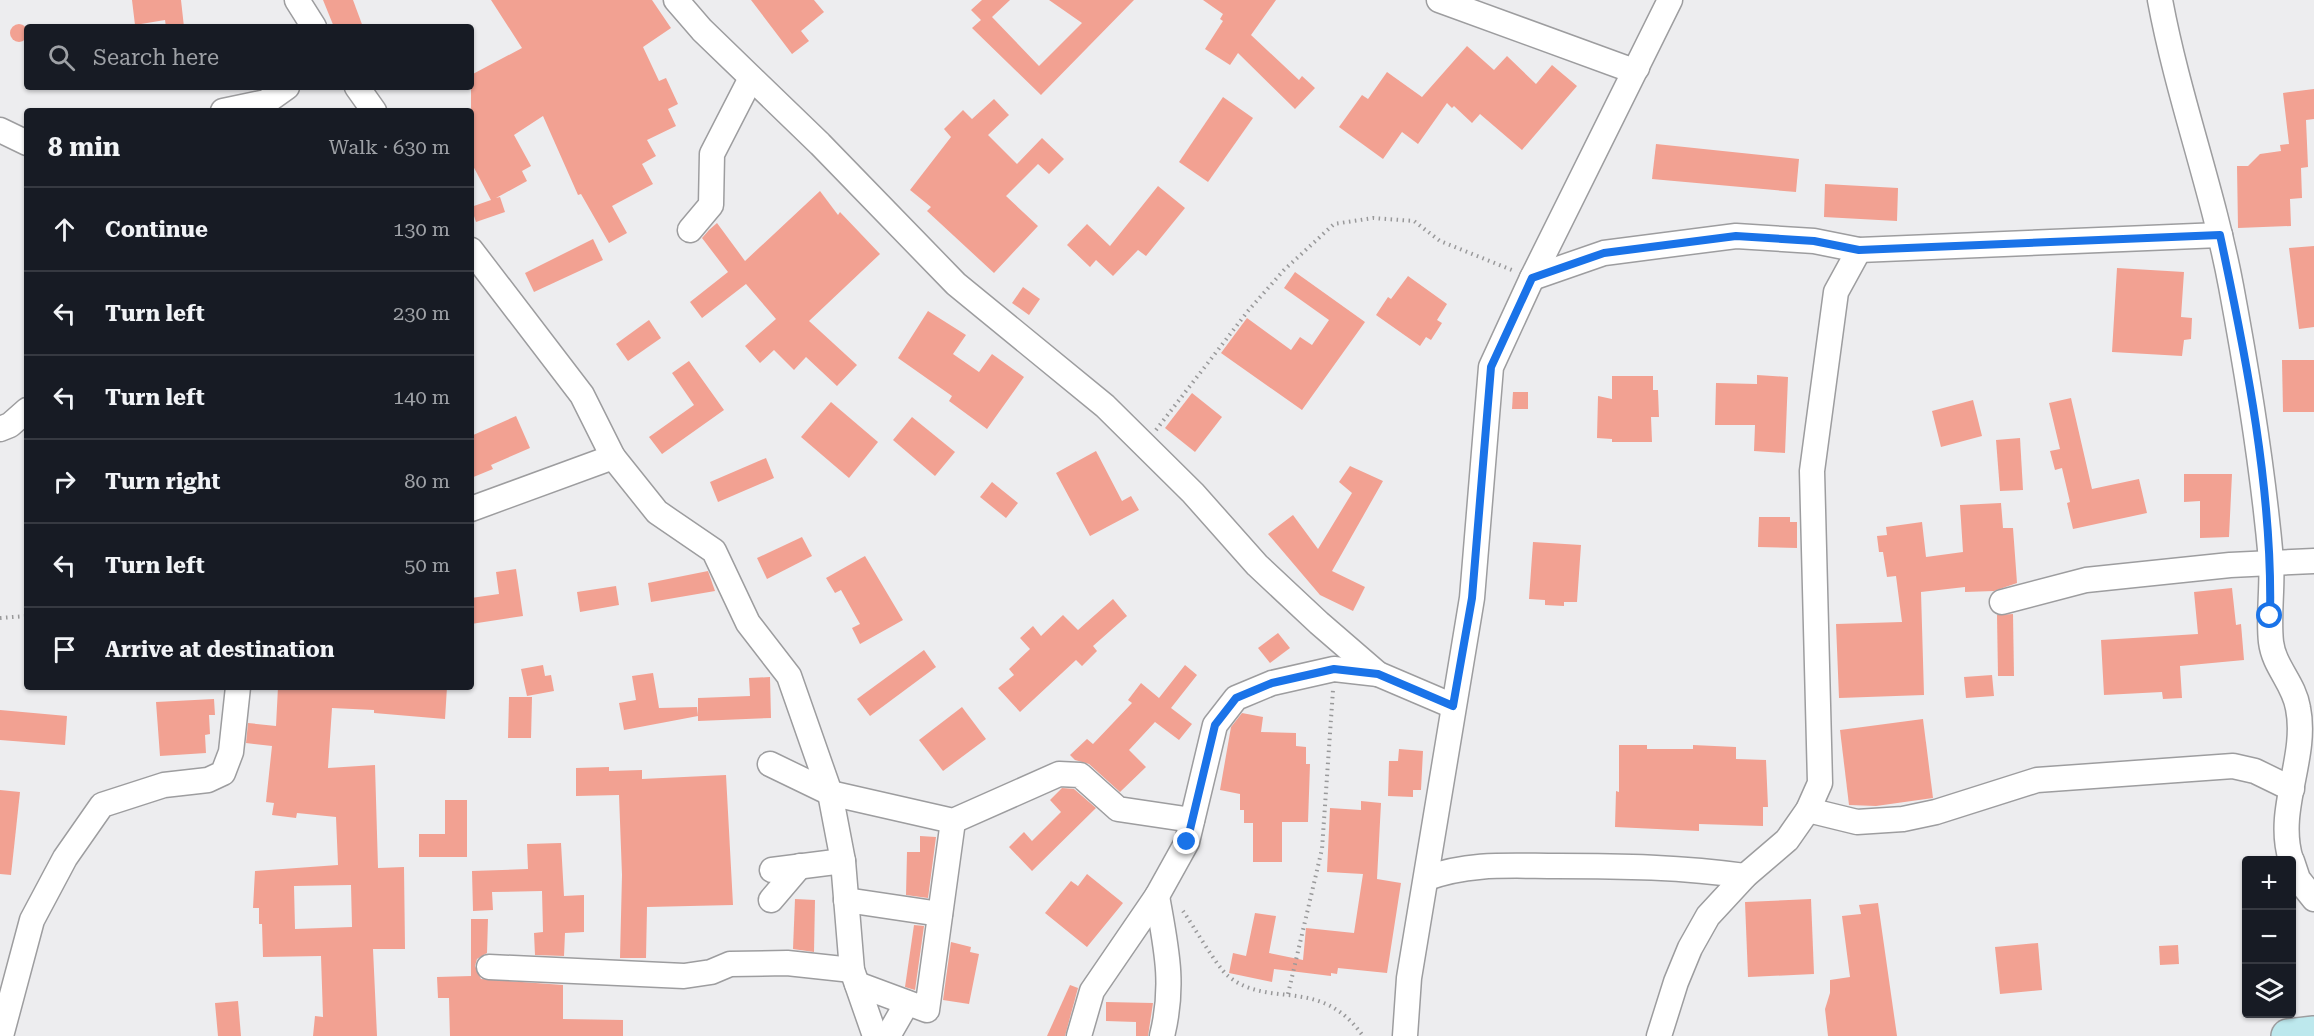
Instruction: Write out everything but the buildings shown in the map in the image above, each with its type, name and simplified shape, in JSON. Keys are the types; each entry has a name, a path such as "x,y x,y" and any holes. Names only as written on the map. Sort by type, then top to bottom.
{"street":[{"path":"297,0 311,24"},
{"path":"676,0 956,284 1045,354 1144,443 1193,493 1257,565 1378,674"},
{"path":"1439,0 1631,70 1637,68"},
{"path":"1405,1036 1409,978 1428,878 1436,807 1472,598 1491,367 1532,278 1670,0"},
{"path":"2160,0 2168,41 2220,235 2260,464 2271,563 2271,643 2275,662 2295,693 2299,710 2299,745 2287,828 2290,856"},
{"path":"690,230 711,205 712,154 751,78"},
{"path":"237,108 266,102 283,90"},
{"path":"359,90 372,108"},
{"path":"0,130 24,142"},
{"path":"1532,278 1604,253 1736,236 1814,241 1859,250 2220,235"},
{"path":"1659,1036 1690,948 1708,916 1745,876 1787,840 1808,810 1820,783 1812,471 1836,292 1859,250"},
{"path":"474,254 582,395 613,457 657,512 714,551 748,623 789,676 830,794 843,861 854,977 875,1036"},
{"path":"0,429 10,425 24,413"},
{"path":"474,508 613,457"},
{"path":"2002,602 2086,580 2314,561"},
{"path":"1079,1036 1092,991 1160,890 1187,842 1215,725 1236,698 1272,683 1334,669 1378,674 1453,706"},
{"path":"1,1036 32,920 82,830 102,804 164,785 208,780 223,773 231,752 238,690"},
{"path":"770,764 830,794 952,820 1059,774 1080,775 1118,809 1192,820"},
{"path":"1808,810 1857,822 1903,819 1936,812 2037,780 2233,766 2245,767 2292,789"},
{"path":"489,968 684,976 711,972 730,964 787,963 854,977 927,1010 952,820"},
{"path":"772,870 843,861"},
{"path":"771,900 800,866"},
{"path":"1428,878 1466,866 1652,866 1745,876"},
{"path":"2296,874 2314,899"},
{"path":"1160,890 1170,967 1170,1006 1162,1036"},
{"path":"846,900 940,914"},
{"path":"888,1036 908,1003"},
{"path":"2288,1036 2314,1033"}],"path":[{"path":"1144,443 1248,311 1284,270 1334,224 1373,218 1414,221 1440,241 1532,278"},
{"path":"0,618 24,616"},
{"path":"1288,994 1322,849 1334,669"},
{"path":"1160,890 1227,975 1246,985 1325,1002 1336,1008 1363,1036"}],"route":[{"path":"1187,842 1215,725 1236,698 1272,683 1307,677 1334,669 1378,674 1453,706 1472,598 1491,367 1532,278 1604,253 1736,236 1814,241 1859,250 2220,235 2231,286 2260,464 2271,563 2270,616"}]}
